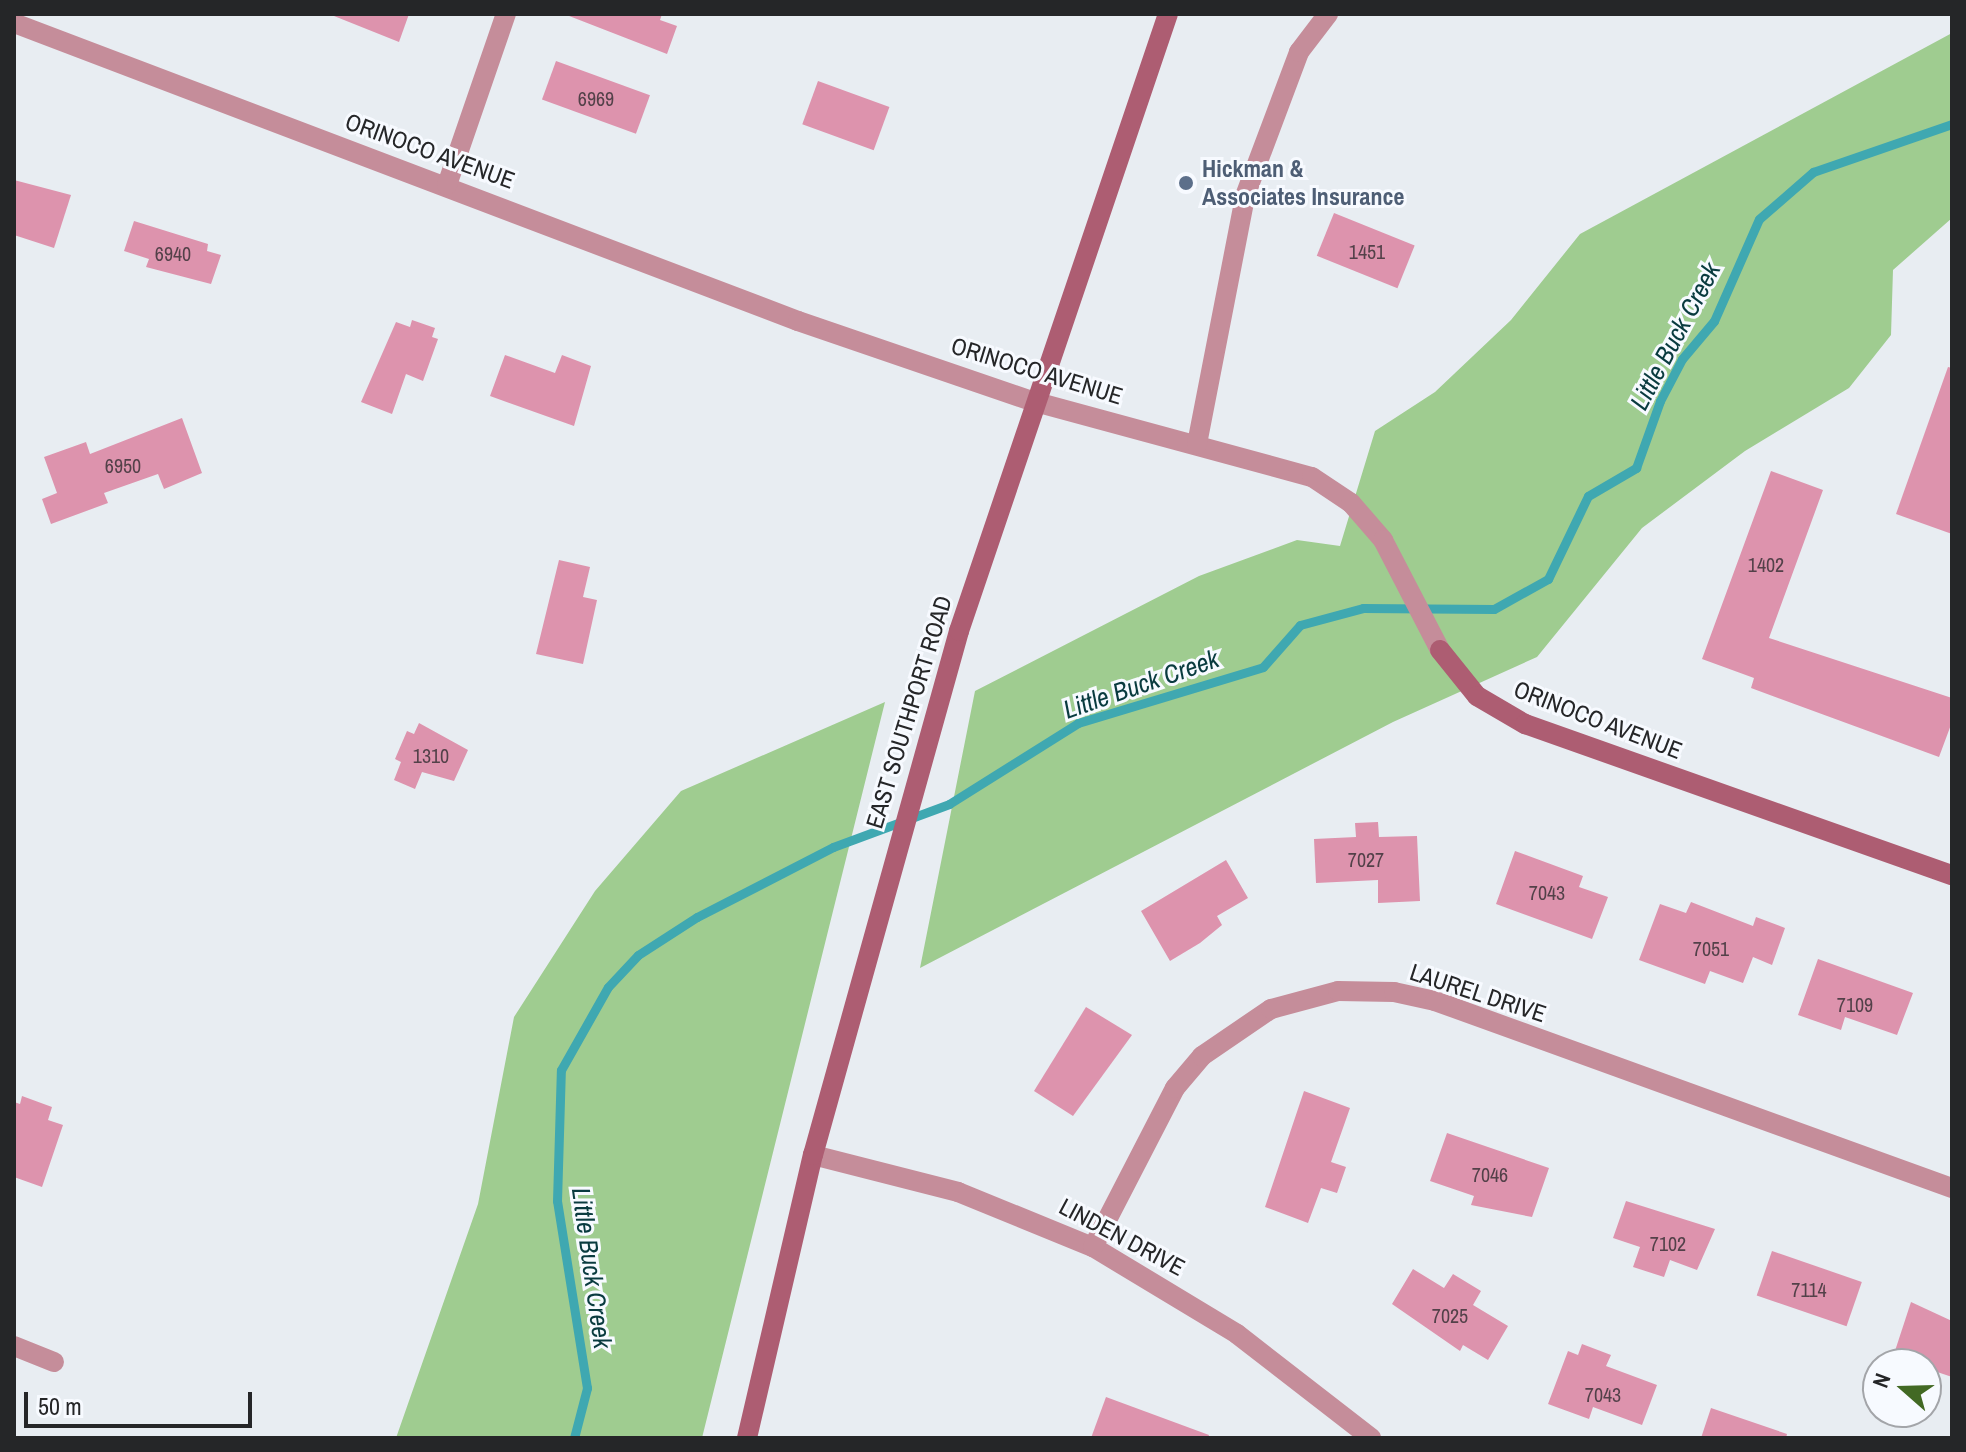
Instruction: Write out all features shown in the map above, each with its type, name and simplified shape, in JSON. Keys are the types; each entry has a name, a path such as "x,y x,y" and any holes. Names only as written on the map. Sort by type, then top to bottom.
{"main road":[{"name":"EAST SOUTHPORT ROAD","path":"747,1438 813,1155 887,877 1032,401 1168,14"},
{"name":"ORINOCO AVENUE","path":"1440,650 1477,696 1525,724 1952,875"}],"street":[{"path":"447,185 506,14"},
{"path":"1197,444 1245,196 1299,52 1328,14"},
{"name":"ORINOCO AVENUE","path":"14,23 447,185 798,321 1032,401 1197,444 1322,482 1351,503 1383,540 1440,650"},
{"name":"LAUREL DRIVE","path":"1093,1247 1175,1088 1202,1056 1271,1009 1338,991 1394,992 1435,1001 1952,1188"},
{"name":"LINDEN DRIVE","path":"813,1155 958,1192 1093,1247 1237,1334 1371,1438"},
{"path":"14,1346 54,1362"}],"green space":[{"path":"1952,33 1952,218 1893,270 1891,335 1849,388 1745,451 1642,528 1537,657 1393,722 920,968 975,691 1199,576 1297,540 1340,546 1375,431 1435,392 1511,320 1580,234"},
{"path":"885,702 702,1438 396,1438 478,1204 514,1017 595,891 681,791"}],"building":[{"path":"329,14 409,14 399,42"},
{"path":"564,14 662,14 660,20 677,26 667,54"},
{"path":"556,61 650,95 636,134 542,100"},
{"path":"818,81 889,107 874,150 802,124"},
{"path":"14,180 71,195 54,248 14,235"},
{"path":"1334,213 1415,246 1397,288 1317,256"},
{"path":"134,221 208,244 207,251 221,255 211,284 146,267 149,259 124,251"},
{"path":"412,320 435,328 432,337 438,339 423,381 406,374 392,414 361,402 396,322 410,327"},
{"path":"505,355 555,373 562,355 591,366 574,426 490,396"},
{"path":"1948,367 1952,368 1952,534 1896,514"},
{"path":"182,418 202,473 164,489 158,474 104,493 108,503 51,524 42,499 57,493 44,457 86,442 90,454"},
{"path":"1771,471 1823,490 1769,638 1952,698 1952,722 1939,757 1751,688 1754,678 1702,659"},
{"path":"559,560 590,567 583,597 597,600 583,664 536,654"},
{"path":"419,723 468,750 454,781 422,772 415,789 394,780 401,762 395,759 407,731 414,734"},
{"path":"1378,822 1379,837 1417,836 1420,901 1378,903 1378,880 1316,883 1314,839 1356,837 1355,823"},
{"path":"1515,851 1583,876 1579,887 1608,897 1592,939 1496,904"},
{"path":"1226,860 1248,898 1217,916 1222,925 1170,961 1141,911"},
{"path":"1691,902 1753,926 1756,917 1785,928 1772,965 1753,957 1743,983 1710,971 1705,984 1639,960 1660,904 1686,913"},
{"path":"1818,959 1913,993 1897,1035 1845,1017 1841,1030 1798,1015"},
{"path":"1086,1007 1132,1035 1073,1116 1034,1091"},
{"path":"1304,1091 1350,1108 1331,1162 1346,1167 1337,1193 1321,1188 1308,1223 1265,1207"},
{"path":"22,1096 52,1107 48,1120 63,1125 42,1187 14,1177 14,1102 20,1104"},
{"path":"1447,1133 1549,1168 1532,1217 1471,1205 1474,1196 1430,1181"},
{"path":"1626,1201 1715,1229 1697,1270 1670,1260 1664,1277 1633,1267 1640,1247 1613,1238"},
{"path":"1772,1251 1862,1282 1847,1326 1757,1295"},
{"path":"1413,1269 1444,1288 1453,1274 1481,1291 1473,1305 1508,1326 1488,1360 1463,1345 1460,1351 1392,1304"},
{"path":"1911,1302 1952,1321 1952,1377 1942,1374 1942,1348 1896,1348"},
{"path":"1582,1344 1611,1355 1606,1366 1657,1385 1642,1425 1593,1407 1589,1419 1548,1404 1568,1351 1578,1355"},
{"path":"1106,1397 1209,1435 1208,1438 1091,1438"},
{"path":"1711,1408 1787,1434 1786,1438 1701,1438"}],"waterway":[{"name":"Little Buck Creek","path":"574,1438 587,1388 557,1201 561,1070 608,987 638,955 697,917 833,847 949,804 1078,723 1263,667 1300,625 1363,608 1494,609 1548,579 1588,496 1636,468 1660,401 1682,359 1714,321 1759,219 1813,172 1952,124"}],"place":[{"name":"Hickman & Associates Insurance","path":"1186,183"}]}
